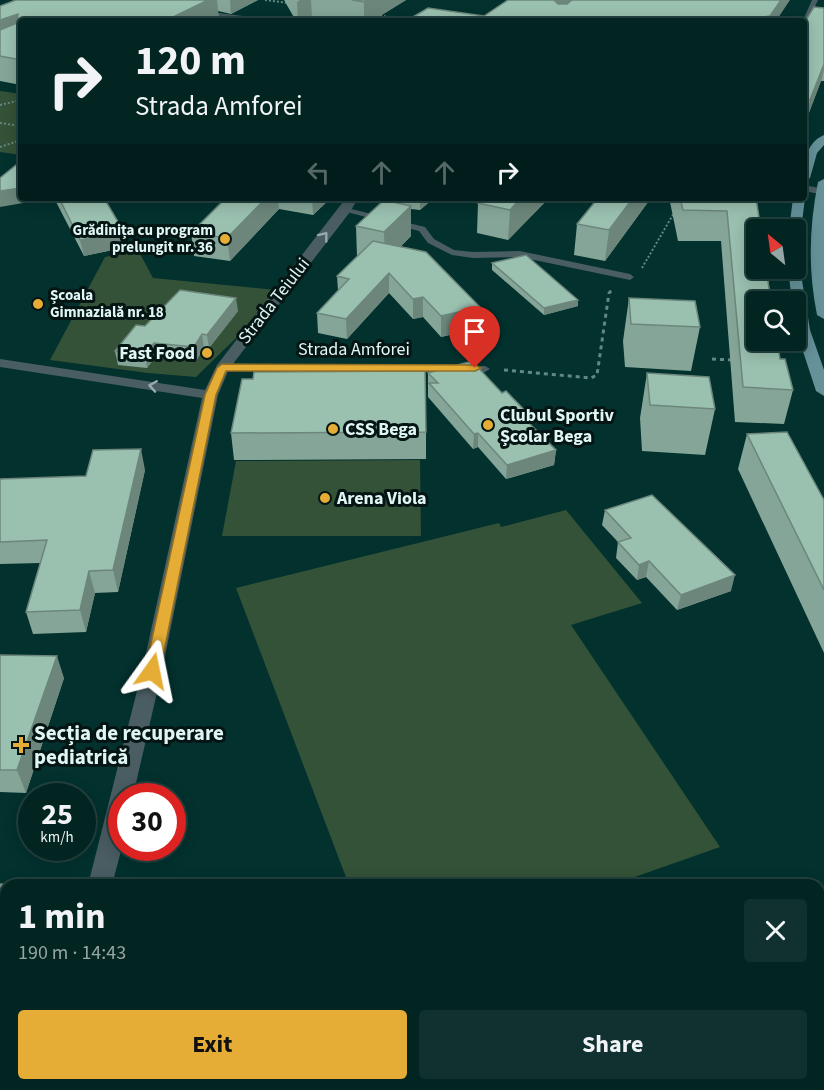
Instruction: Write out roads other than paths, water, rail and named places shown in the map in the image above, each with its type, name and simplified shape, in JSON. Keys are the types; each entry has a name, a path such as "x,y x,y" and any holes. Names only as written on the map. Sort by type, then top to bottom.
{"main road":[{"path":"807,168 812,152 824,138"},
{"path":"823,187 816,240 817,273 824,315"},
{"path":"796,219 799,201"},
{"path":"795,279 803,330 824,391"}],"street":[{"path":"196,14 231,18"},
{"path":"807,189 823,187"},
{"name":"Strada Teiului","path":"125,783 152,671 210,395 222,368 349,204"},
{"path":"0,363 210,395"},
{"name":"Strada Teiului","path":"102,879 108,853"}],"lane":[{"path":"815,0 807,18 824,25"},
{"path":"349,204 422,229 431,241 452,252 473,255 520,254 630,277"},
{"name":"Strada Amforei","path":"222,368 485,369"}],"place":[{"name":"Grădinița cu program prelungit nr. 36","path":"225,239"},
{"name":"Școala Gimnazială nr. 18","path":"38,304"},
{"name":"Fast Food","path":"207,353"},
{"name":"Clubul Sportiv Școlar Bega","path":"488,425"},
{"name":"CSS Bega","path":"333,429"},
{"name":"Arena Viola","path":"325,498"},
{"name":"Secția de recuperare pediatrică","path":"21,745"}]}
